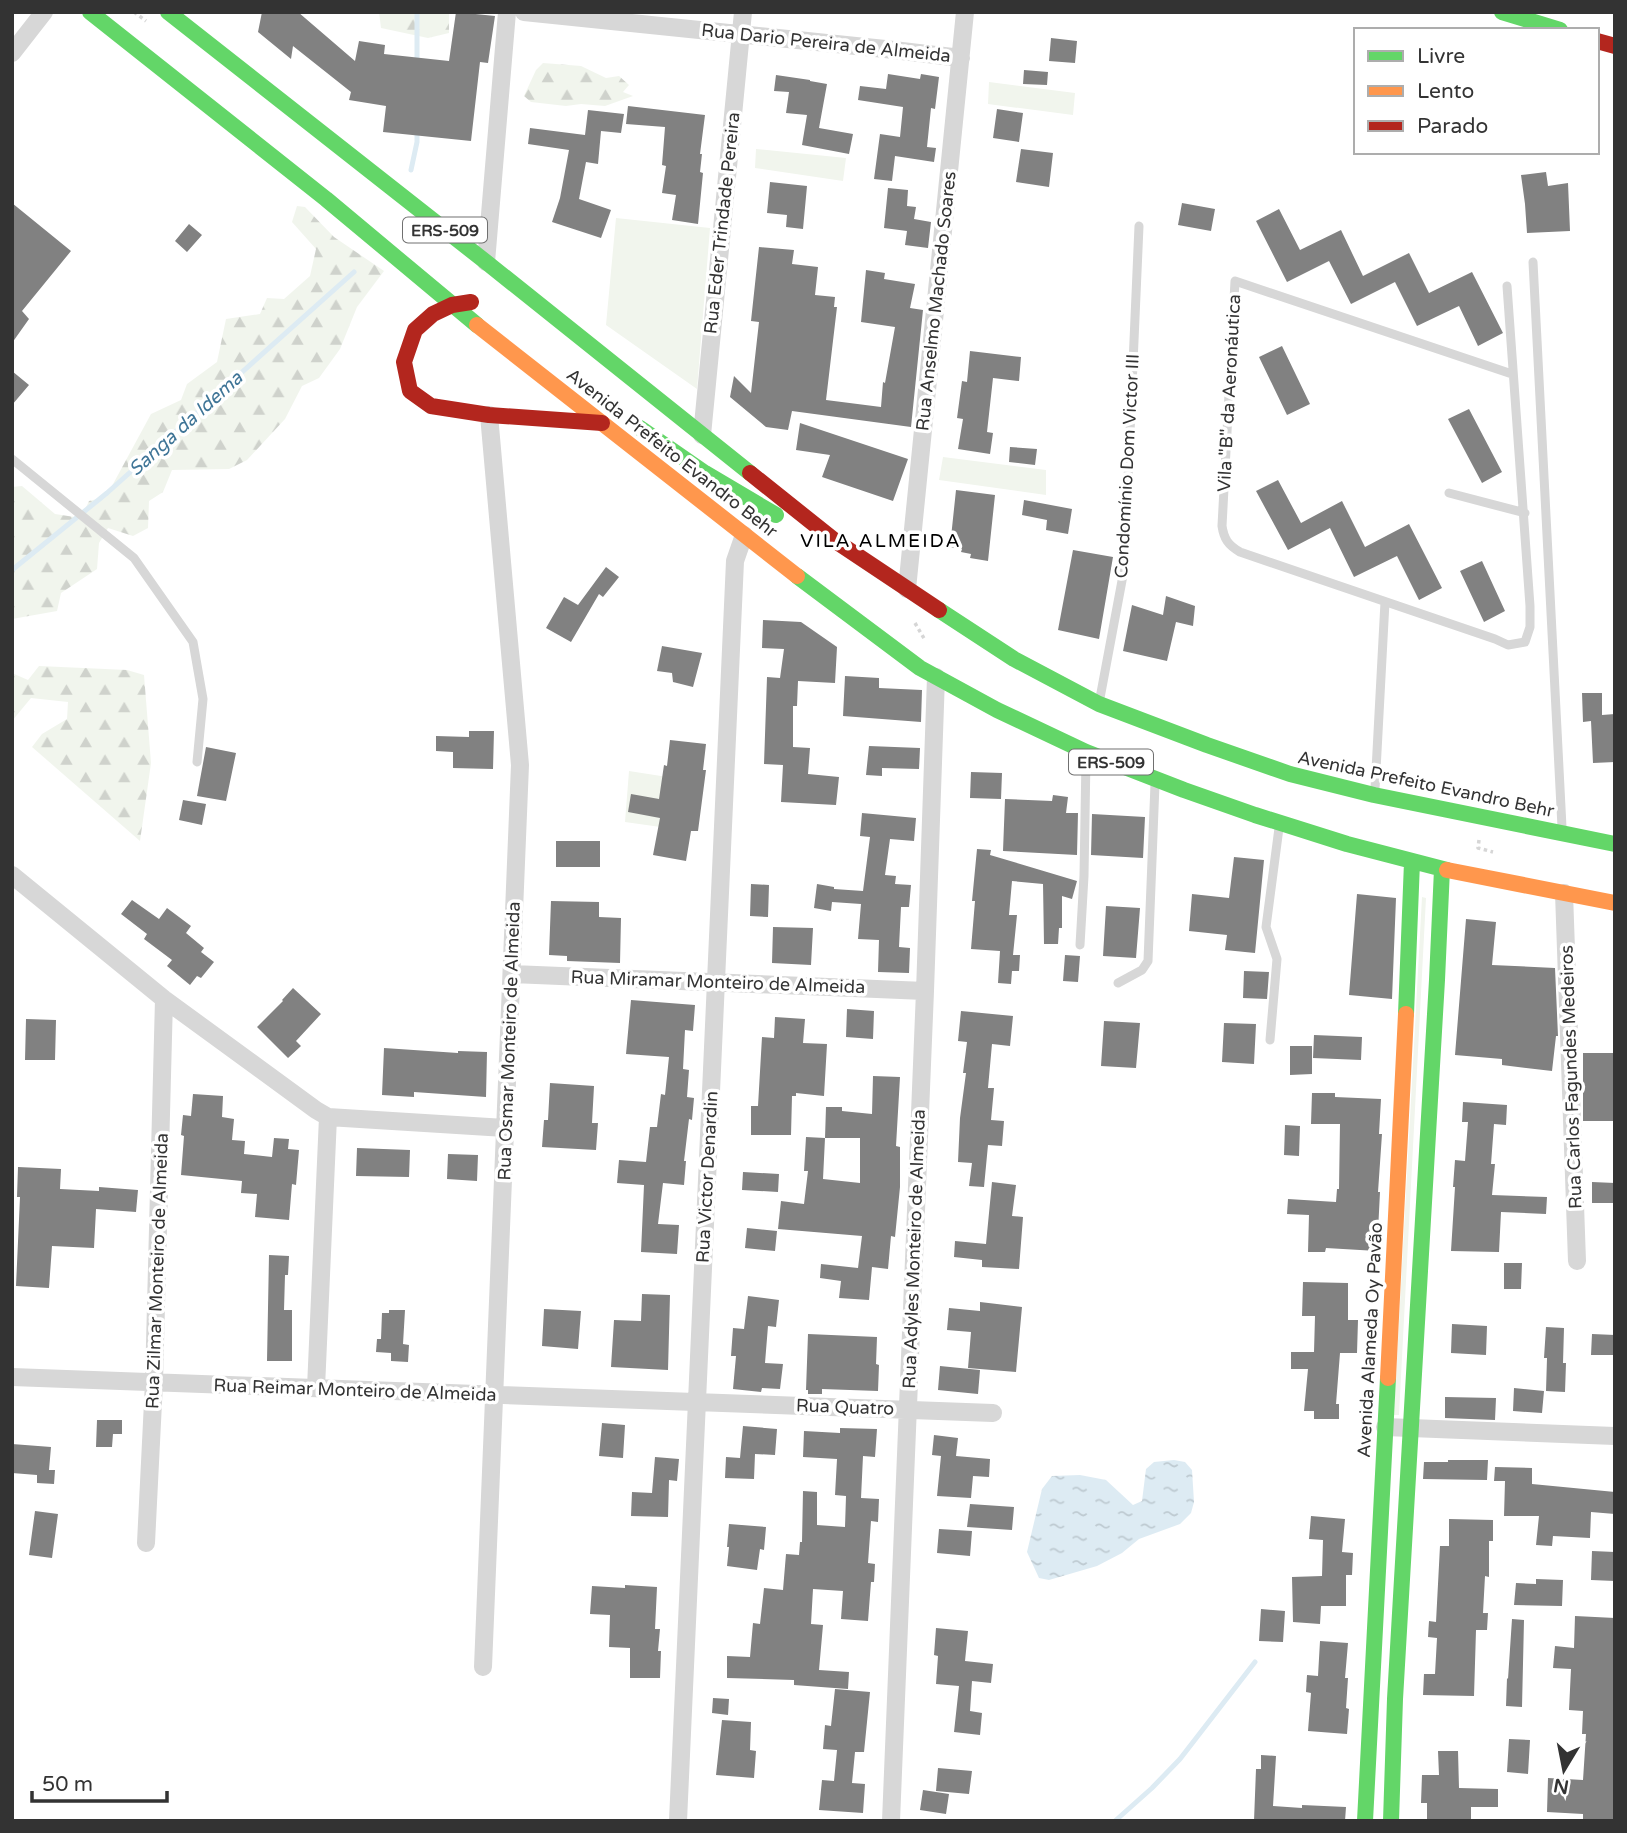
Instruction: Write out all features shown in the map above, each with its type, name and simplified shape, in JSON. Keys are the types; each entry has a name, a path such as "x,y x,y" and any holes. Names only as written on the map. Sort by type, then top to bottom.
{"main road":[{"name":"Avenida Prefeito Evandro Behr","path":"90,12 326,199 453,305 744,535 920,668 997,710 1086,752 1155,780 1280,823 1412,862 1615,903"},
{"name":"Avenida Prefeito Evandro Behr","path":"168,12 834,540 1014,659 1099,704 1290,774 1374,795 1615,844"},
{"path":"1502,12 1554,28"},
{"path":"490,307 474,301 453,305 433,314 415,330 404,362 410,391 431,406 489,415 602,422"},
{"name":"ERS-509","path":"624,415 705,473 813,538 834,540"},
{"name":"Avenida Alameda Oy Pavão","path":"1365,1821 1412,862"},
{"path":"1391,1821 1395,1699 1442,869"}],"street":[{"path":"12,52 44,12"},
{"path":"486,262 507,12"},
{"name":"Rua Dario Pereira de Almeida","path":"524,12 961,58"},
{"name":"Rua Eder Trindade Pereira","path":"702,435 743,12"},
{"name":"Rua Anselmo Machado Soares","path":"907,589 965,12"},
{"name":"Rua Osmar Monteiro de Almeida","path":"483,1667 520,765 489,415"},
{"name":"Rua Victor Denardin","path":"678,1821 736,561 744,535"},
{"name":"Rua Adyles Monteiro de Almeida","path":"891,1821 936,677"},
{"path":"12,875 164,999 328,1117 505,1128"},
{"name":"Rua Carlos Fagundes Medeiros","path":"1564,893 1577,1261"},
{"name":"Rua Miramar Monteiro de Almeida","path":"512,974 925,991"},
{"name":"Rua Zilmar Monteiro de Almeida","path":"146,1542 154,1382 164,999"},
{"path":"316,1388 328,1117"},
{"name":"Rua Reimar Monteiro de Almeida","path":"12,1377 697,1402"},
{"name":"Rua Quatro","path":"697,1402 993,1413"},
{"path":"1385,1427 1615,1436"}],"lane":[{"name":"Condomínio Dom Victor III","path":"1099,704 1124,570 1139,226"},
{"path":"1533,262 1562,833"},
{"name":"Vila \"B\" da Aeronáutica","path":"1507,286 1530,606 1530,627 1525,642 1508,645 1240,552 1229,546 1223,537 1235,281 1512,374"},
{"path":"12,459 134,558 193,642 203,699 197,762"},
{"path":"1448,492 1525,513"},
{"path":"1374,795 1385,602"},
{"path":"1080,945 1086,752"},
{"path":"1118,983 1142,970 1148,961 1155,780"},
{"path":"1270,1040 1277,959 1266,927 1280,823"}],"path":[{"path":"923,600 912,618 926,641"},
{"path":"1479,839 1478,848 1495,853 1490,878"}],"green space":[{"path":"379,12 415,12 417,15 420,12 449,12 449,33 428,38 381,28"},
{"path":"543,63 581,66 606,78 619,76 629,85 623,92 633,96 605,106 566,106 531,102 524,96 536,70"},
{"path":"989,82 1075,93 1073,115 988,104"},
{"path":"756,149 846,158 843,181 755,168"},
{"path":"297,206 305,207 334,237 384,271 357,307 340,349 319,378 302,386 285,419 247,460 229,469 172,470 163,492 149,501 148,528 133,536 108,528 99,543 97,569 61,593 57,611 12,619 12,487 22,486 55,514 81,518 89,501 106,497 151,414 181,400 187,384 217,362 226,319 260,314 267,298 284,299 310,276 316,249 292,222"},
{"path":"616,218 710,228 697,389 606,325"},
{"path":"943,457 1046,470 1046,495 939,480"},
{"path":"39,666 127,670 144,675 151,763 140,841 32,747 42,734 67,719 68,702 31,698 12,721 12,673 28,680"},
{"path":"629,771 693,781 689,831 625,822"},
{"path":"1422,897 1426,898 1399,1415 1394,1415"}],"water":[{"path":"1154,1462 1185,1462 1192,1470 1194,1502 1191,1513 1180,1524 1139,1539 1122,1553 1097,1566 1049,1580 1039,1578 1027,1552 1042,1489 1052,1476 1080,1475 1106,1480 1133,1505 1142,1501 1146,1469"}],"building":[{"path":"262,12 298,12 355,61 359,41 385,45 384,54 449,61 456,12 495,16 488,63 480,62 471,141 383,132 386,106 349,100 351,92 293,46 291,59 258,32"},
{"path":"1051,38 1077,41 1075,63 1049,61"},
{"path":"1024,70 1048,72 1047,85 1023,84"},
{"path":"888,74 920,79 921,74 939,77 935,109 931,108 927,147 936,148 934,162 895,156 892,181 874,179 880,134 900,137 903,107 858,100 860,86 886,89"},
{"path":"776,75 827,84 819,128 853,134 849,154 802,145 807,115 786,113 789,92 774,91"},
{"path":"628,106 705,115 700,154 700,172 703,173 698,224 672,220 676,195 662,193 666,166 662,165 665,127 626,124"},
{"path":"997,109 1023,113 1019,142 993,138"},
{"path":"588,110 624,114 621,133 601,131 598,164 586,162 579,199 611,210 601,238 552,222 560,198 569,150 528,144 530,128 585,135"},
{"path":"1021,149 1053,153 1049,187 1016,182"},
{"path":"1546,172 1548,186 1568,183 1570,231 1527,233 1521,175"},
{"path":"770,182 807,186 803,229 786,227 787,215 767,213"},
{"path":"888,188 908,190 907,206 916,207 914,219 931,222 928,248 905,245 907,231 884,228"},
{"path":"12,203 71,251 22,311 29,319 12,343"},
{"path":"1182,203 1215,209 1211,231 1178,225"},
{"path":"1279,209 1300,250 1341,230 1363,276 1409,253 1429,293 1472,272 1503,333 1478,346 1459,306 1417,326 1395,282 1351,304 1329,261 1287,282 1256,221"},
{"path":"189,224 202,235 187,252 175,241"},
{"path":"759,247 794,250 792,264 818,267 815,295 835,297 834,307 837,307 826,400 881,407 883,382 885,383 895,327 861,322 866,270 885,273 884,279 915,284 910,308 923,310 911,427 792,411 788,430 766,427 730,397 734,376 751,393 759,322 751,321"},
{"path":"1282,346 1310,404 1287,415 1259,357"},
{"path":"970,351 1021,357 1019,381 993,378 987,432 993,433 990,454 958,449 963,419 957,418 962,381 967,382"},
{"path":"12,371 29,385 12,405"},
{"path":"1469,409 1502,472 1482,483 1448,419"},
{"path":"800,423 908,459 893,501 822,477 830,455 796,450"},
{"path":"1010,447 1037,449 1035,465 1009,462"},
{"path":"1278,480 1301,523 1342,501 1365,547 1409,524 1442,588 1419,600 1397,556 1354,577 1330,528 1288,550 1256,491"},
{"path":"956,490 995,495 988,561 970,558 971,554 961,552 962,549 950,547"},
{"path":"1024,500 1072,509 1068,534 1046,530 1047,520 1022,515"},
{"path":"1073,550 1113,557 1099,639 1058,630"},
{"path":"1482,561 1505,611 1484,622 1460,571"},
{"path":"606,567 619,577 603,597 599,594 571,642 546,628 564,597 578,605"},
{"path":"1166,596 1195,606 1193,626 1176,622 1167,661 1123,651 1132,605 1163,615"},
{"path":"763,620 801,622 837,647 835,683 798,681 797,706 793,706 793,747 810,748 808,774 839,777 836,805 781,802 783,765 764,764 767,677 780,678 784,649 762,648"},
{"path":"662,646 702,653 693,687 673,682 672,673 657,671"},
{"path":"845,676 879,678 879,688 922,690 921,722 843,716"},
{"path":"1582,693 1602,693 1602,715 1615,714 1615,762 1593,763 1591,721 1583,722"},
{"path":"469,731 494,731 493,769 453,768 453,752 436,751 436,736 469,737"},
{"path":"670,740 706,744 703,770 706,770 698,831 691,831 686,861 653,855 660,818 628,812 631,794 659,799"},
{"path":"869,746 920,748 919,769 882,768 882,776 866,775"},
{"path":"206,747 236,753 226,801 197,796"},
{"path":"971,772 1002,773 1001,799 970,798"},
{"path":"1053,795 1068,797 1066,813 1078,813 1077,855 1003,851 1005,799 1052,801"},
{"path":"183,800 206,804 202,825 179,820"},
{"path":"862,813 916,818 914,841 890,839 885,875 896,876 895,884 911,885 909,907 901,907 899,947 910,948 909,973 878,972 879,940 858,939 861,904 832,902 831,911 814,908 817,884 834,889 863,891 870,837 860,836"},
{"path":"1092,814 1145,817 1143,858 1091,855"},
{"path":"556,841 600,841 600,867 556,867"},
{"path":"977,849 991,850 990,855 1077,881 1072,899 1062,896 1062,928 1059,928 1058,944 1044,944 1043,884 1012,881 1009,915 1017,915 1013,955 1020,955 1019,971 1012,971 1011,984 998,983 1000,951 971,949"},
{"path":"1234,857 1264,860 1255,953 1225,950 1227,935 1189,931 1192,894 1229,898"},
{"path":"751,884 769,885 768,917 750,916"},
{"path":"1357,894 1396,898 1392,999 1349,995"},
{"path":"132,900 159,919 167,908 191,926 186,933 204,948 201,952 214,962 201,978 197,976 190,985 167,966 172,960 144,939 147,934 121,914"},
{"path":"551,901 599,902 599,917 621,918 620,963 567,961 567,956 549,955"},
{"path":"1106,906 1140,908 1136,958 1103,956"},
{"path":"1466,919 1496,922 1492,965 1555,968 1558,1036 1552,1071 1502,1065 1502,1059 1455,1055"},
{"path":"773,927 813,928 811,965 772,963"},
{"path":"1065,955 1080,956 1078,982 1063,981"},
{"path":"1244,971 1269,972 1267,999 1243,998"},
{"path":"293,988 321,1014 296,1041 301,1046 288,1058 257,1027"},
{"path":"631,1000 695,1005 693,1031 685,1030 683,1069 689,1070 687,1097 694,1098 684,1161 684,1185 663,1183 658,1224 679,1225 677,1254 641,1252 644,1185 617,1183 619,1160 646,1162 650,1127 657,1127 661,1094 665,1095 669,1057 626,1054"},
{"path":"847,1009 874,1011 873,1039 846,1037"},
{"path":"961,1011 1013,1016 1010,1046 992,1044 988,1088 994,1088 991,1120 1004,1121 1002,1146 988,1145 984,1187 969,1186 972,1163 958,1162 967,1042 958,1041"},
{"path":"775,1017 805,1019 803,1043 827,1044 824,1096 796,1093 796,1096 792,1096 791,1135 751,1135 751,1106 758,1106 762,1037 774,1038"},
{"path":"26,1019 56,1020 55,1060 25,1060"},
{"path":"1104,1021 1140,1023 1136,1068 1101,1066"},
{"path":"1224,1023 1256,1024 1254,1064 1222,1062"},
{"path":"1314,1035 1362,1037 1361,1060 1313,1058"},
{"path":"1290,1046 1312,1046 1312,1074 1290,1075"},
{"path":"384,1048 458,1053 487,1052 486,1097 414,1092 414,1097 382,1095"},
{"path":"1583,1053 1615,1053 1615,1121 1583,1121"},
{"path":"873,1076 900,1077 896,1146 900,1147 900,1187 895,1237 891,1236 888,1269 872,1267 869,1300 839,1298 841,1281 820,1278 821,1264 858,1268 862,1236 778,1229 781,1201 804,1204 808,1171 804,1171 806,1137 825,1138 826,1107 842,1107 842,1111 872,1114","holes":["825,1138 860,1138 860,1183 823,1179"]},
{"path":"550,1083 594,1086 592,1123 598,1123 596,1150 542,1147 544,1120 548,1120"},
{"path":"1312,1093 1381,1099 1377,1251 1326,1248 1325,1252 1308,1252 1309,1215 1287,1214 1288,1199 1336,1202 1339,1189 1340,1124 1311,1124"},
{"path":"193,1094 223,1096 222,1117 234,1119 232,1140 245,1141 244,1154 272,1157 274,1138 289,1139 288,1149 299,1150 296,1185 292,1184 289,1220 255,1217 257,1194 241,1193 242,1181 181,1175 183,1115 191,1116"},
{"path":"1463,1102 1507,1105 1506,1125 1494,1124 1491,1164 1495,1164 1492,1195 1547,1197 1546,1214 1501,1212 1499,1252 1451,1251 1455,1160 1465,1161 1468,1122 1462,1122"},
{"path":"1285,1125 1300,1126 1299,1156 1284,1155"},
{"path":"357,1148 410,1150 409,1177 356,1176"},
{"path":"448,1154 478,1155 477,1181 447,1179"},
{"path":"18,1167 61,1169 60,1189 99,1191 99,1187 138,1190 136,1212 96,1209 94,1248 52,1246 49,1288 16,1286 20,1197 17,1197"},
{"path":"743,1172 779,1174 778,1192 742,1190"},
{"path":"992,1182 1016,1185 1012,1216 1023,1217 1019,1269 982,1267 982,1260 954,1257 955,1241 986,1244"},
{"path":"1592,1182 1615,1183 1615,1203 1592,1203"},
{"path":"747,1228 777,1231 775,1251 745,1248"},
{"path":"269,1255 289,1256 288,1275 285,1275 284,1310 292,1310 292,1361 267,1361"},
{"path":"1504,1263 1522,1263 1521,1289 1504,1289"},
{"path":"1303,1282 1348,1283 1348,1320 1358,1320 1357,1353 1340,1353 1336,1404 1339,1404 1339,1419 1314,1419 1314,1411 1304,1411 1308,1369 1291,1369 1291,1352 1314,1352 1315,1316 1302,1316"},
{"path":"642,1294 670,1295 668,1370 611,1367 614,1320 641,1321"},
{"path":"748,1296 779,1300 776,1327 768,1326 765,1363 783,1364 780,1389 762,1388 761,1392 733,1389 736,1356 731,1356 733,1328 744,1329"},
{"path":"980,1302 1022,1307 1016,1372 968,1368 971,1332 947,1330 949,1308 980,1311"},
{"path":"544,1309 581,1311 578,1349 542,1346"},
{"path":"389,1310 405,1310 403,1344 409,1345 408,1362 391,1361 391,1353 376,1352 377,1339 381,1339 382,1313 389,1313"},
{"path":"1452,1324 1487,1326 1486,1355 1451,1353"},
{"path":"1546,1327 1564,1328 1565,1392 1546,1391"},
{"path":"808,1334 877,1337 878,1391 822,1389 822,1394 808,1394"},
{"path":"1592,1334 1615,1335 1615,1355 1591,1355"},
{"path":"940,1366 980,1370 978,1394 938,1390"},
{"path":"1514,1388 1544,1391 1542,1413 1513,1411"},
{"path":"1445,1397 1496,1398 1495,1420 1445,1418"},
{"path":"97,1420 122,1420 122,1434 113,1434 112,1447 96,1447"},
{"path":"602,1423 625,1425 623,1458 599,1456"},
{"path":"743,1426 777,1429 775,1455 755,1454 754,1479 725,1478 726,1457 740,1458"},
{"path":"840,1428 877,1429 875,1457 863,1456 861,1498 879,1499 878,1522 871,1521 868,1563 875,1564 868,1621 841,1619 843,1591 813,1589 811,1624 823,1625 819,1670 849,1672 848,1689 794,1685 794,1680 727,1678 727,1656 750,1657 753,1623 760,1624 764,1588 783,1590 786,1554 799,1555 802,1542 803,1491 817,1492 817,1525 845,1527 846,1496 835,1495 837,1459 803,1457 804,1431 840,1433"},
{"path":"934,1435 958,1438 956,1456 990,1459 989,1477 973,1476 971,1498 937,1496 941,1456 932,1455"},
{"path":"12,1444 51,1447 49,1470 55,1470 54,1484 37,1483 37,1475 12,1473"},
{"path":"655,1457 679,1459 677,1481 669,1480 668,1517 631,1516 632,1492 652,1493"},
{"path":"1488,1460 1487,1480 1423,1479 1424,1462"},
{"path":"1495,1467 1532,1468 1532,1484 1615,1492 1615,1514 1591,1512 1590,1538 1553,1536 1552,1546 1536,1545 1539,1516 1504,1516 1505,1481 1494,1481"},
{"path":"970,1504 1014,1507 1012,1530 967,1527"},
{"path":"35,1511 58,1514 52,1558 29,1555"},
{"path":"1311,1516 1345,1519 1342,1552 1353,1553 1352,1575 1346,1575 1346,1606 1321,1606 1320,1624 1293,1622 1292,1577 1322,1576 1323,1540 1309,1539"},
{"path":"1449,1519 1493,1520 1493,1541 1489,1541 1489,1577 1485,1576 1483,1613 1488,1613 1487,1630 1476,1630 1474,1696 1423,1695 1424,1674 1435,1674 1437,1638 1428,1637 1429,1621 1436,1622 1440,1546 1449,1546"},
{"path":"729,1524 766,1527 764,1550 760,1549 757,1570 727,1566"},
{"path":"939,1529 972,1531 970,1556 937,1553"},
{"path":"1592,1551 1615,1552 1615,1581 1591,1580"},
{"path":"1536,1579 1563,1580 1562,1606 1514,1605 1516,1583 1536,1584"},
{"path":"625,1585 657,1587 655,1629 660,1629 660,1678 630,1678 630,1648 609,1647 610,1615 590,1614 592,1586 625,1588"},
{"path":"1261,1609 1285,1611 1283,1642 1259,1641"},
{"path":"1575,1616 1615,1618 1615,1821 1583,1821 1583,1814 1547,1812 1548,1778 1583,1780 1586,1734 1582,1734 1583,1711 1569,1710 1571,1669 1553,1668 1555,1646 1574,1648"},
{"path":"1512,1619 1524,1620 1522,1707 1506,1706"},
{"path":"936,1628 968,1631 965,1661 993,1664 991,1683 972,1681 970,1711 982,1713 980,1735 954,1732 959,1686 936,1684"},
{"path":"1320,1641 1348,1643 1345,1678 1348,1678 1347,1734 1308,1731 1311,1693 1306,1692 1307,1675 1318,1676"},
{"path":"835,1689 870,1692 864,1752 855,1752 852,1783 865,1784 863,1813 819,1810 822,1780 834,1781 837,1750 823,1749 825,1725 831,1726"},
{"path":"713,1698 729,1699 728,1715 712,1713"},
{"path":"722,1720 751,1722 750,1750 756,1751 754,1778 716,1775"},
{"path":"1509,1739 1530,1740 1528,1774 1507,1772"},
{"path":"1438,1751 1458,1751 1459,1788 1498,1789 1498,1807 1471,1807 1471,1821 1427,1821 1427,1803 1421,1803 1422,1775 1439,1775"},
{"path":"1261,1755 1276,1756 1273,1806 1346,1807 1345,1821 1254,1821 1256,1769 1261,1769"},
{"path":"938,1768 972,1771 969,1794 936,1791"},
{"path":"923,1790 949,1794 946,1814 920,1810"}],"waterway":[{"name":"Sanga da Idema","path":"417,12 417,62"},
{"name":"Sanga da Idema","path":"411,170 417,131"},
{"name":"Sanga da Idema","path":"12,570 107,493 354,272"},
{"path":"1115,1821 1180,1759 1255,1662"}],"traffic: fast":[{"path":"90,12 326,199 477,325"},
{"path":"168,12 750,473"},
{"path":"1502,12 1554,28"},
{"path":"640,428 705,473 776,515"},
{"path":"797,576 920,668 997,710 1086,752 1255,815 1347,844 1447,870"},
{"path":"939,610 1014,659 1099,704 1290,774 1374,795 1615,844"},
{"path":"1406,1014 1412,862"},
{"path":"1391,1821 1395,1699 1442,869"},
{"path":"1365,1821 1388,1378"}],"traffic: slow":[{"path":"477,325 797,576"},
{"path":"1447,870 1615,903"},
{"path":"1388,1378 1406,1014"}],"traffic: jam":[{"path":"1599,42 1615,46"},
{"path":"471,302 452,305 433,314 415,330 404,362 410,391 431,406 489,415 602,423"},
{"path":"750,473 834,540 939,610"}],"district":[{"name":"VILA ALMEIDA","path":"881,540"}]}
